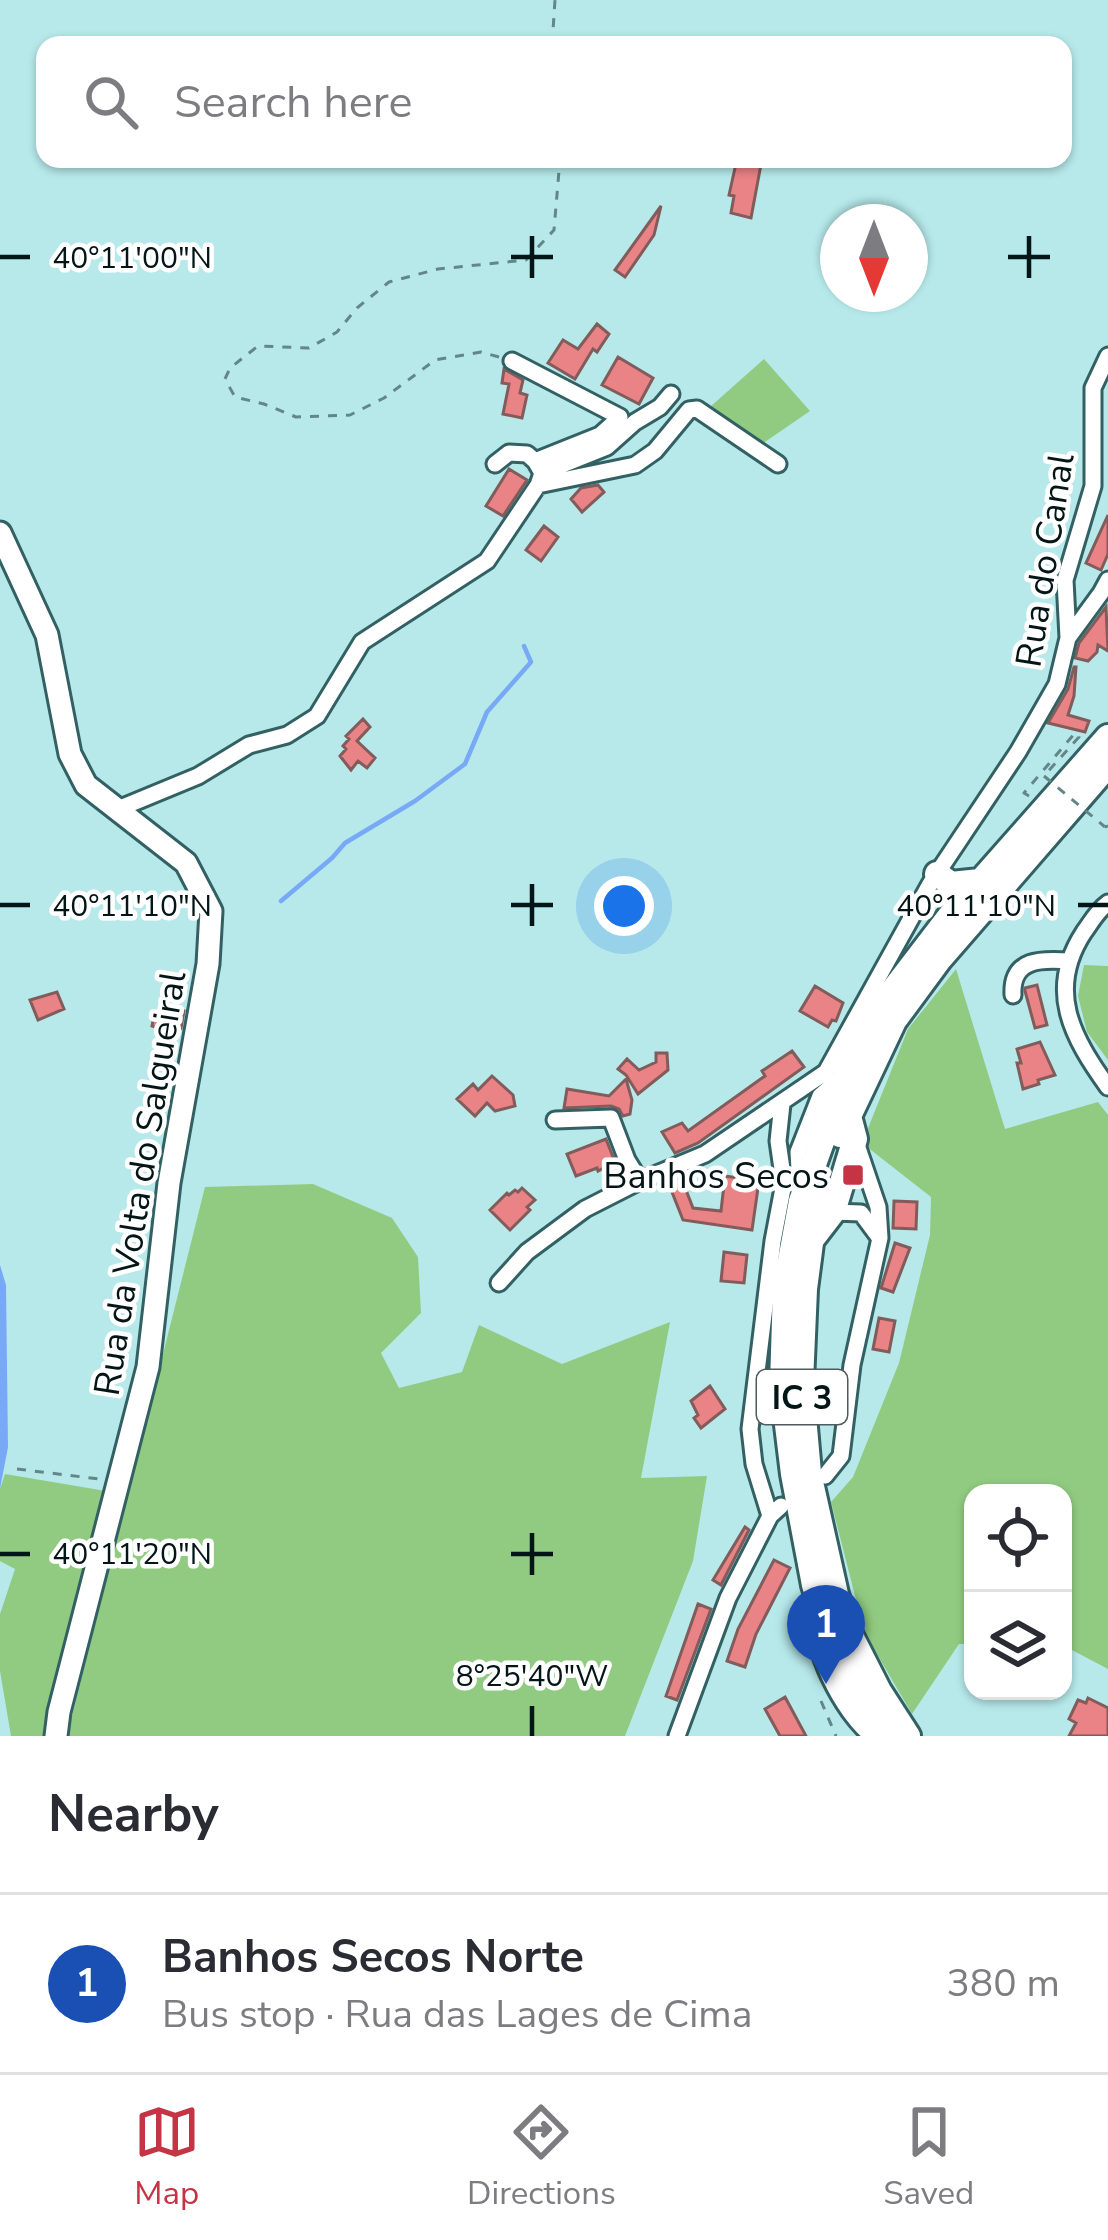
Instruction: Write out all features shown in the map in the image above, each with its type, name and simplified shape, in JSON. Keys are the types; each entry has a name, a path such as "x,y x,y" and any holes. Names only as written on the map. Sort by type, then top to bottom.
{"highway":[{"name":"IC 3","path":"884,1736 842,1666 818,1598 793,1474 782,1384 785,1288 801,1201 846,1074 877,1011 949,917 1108,737"},
{"name":"IC 3","path":"908,1736 848,1628 809,1473 801,1382 805,1289 816,1204 848,1114 894,1021 939,960 1108,765"},
{"path":"933,879 951,884 980,881"},
{"path":"933,879 943,893 949,917"},
{"path":"812,1240 833,1212 855,1139 848,1114"}],"main road":[{"name":"Rua da Volta do Salgueiral","path":"0,533 47,635 70,754 86,785 186,863 212,911 208,964 169,1183 148,1367 56,1736"}],"street":[{"name":"Rua do Canal","path":"500,1283 527,1252 585,1209 705,1154 826,1072 933,879 1057,684 1068,638 1065,580 1093,486 1093,388 1108,356"},
{"path":"118,809 198,776 249,745 287,735 317,716 362,643 487,561 538,473 620,417 512,361"},
{"path":"538,473 607,447 671,394"},
{"path":"538,473 635,465 655,452 689,410 698,409 778,464"},
{"path":"495,464 508,452 527,454 538,473"},
{"path":"1068,638 1108,580"},
{"path":"1108,903 1073,950 1066,996 1077,1041 1108,1087"},
{"path":"1013,995 1012,983 1027,964 1069,961"},
{"path":"677,1736 728,1598 776,1511 754,1464 750,1429 772,1241 784,1183 778,1142 782,1104"},
{"path":"555,1120 611,1118 640,1181"},
{"path":"825,1476 841,1456 852,1365 880,1238 878,1207 855,1139"},
{"path":"833,1212 862,1213 880,1238"},
{"path":"818,1598 813,1627 817,1647 854,1718 872,1736"}],"path":[{"path":"553,36 555,0"},
{"path":"512,361 481,352 435,360 384,398 350,415 296,417 235,397 225,379 230,368 258,346 309,348 337,332 389,282 438,269 526,260 554,230 559,168"},
{"path":"1081,740 1054,768 1042,782 1028,796 1024,794 1075,733 1078,736 1044,776 1060,789 1107,826"},
{"path":"17,1468 118,1482"},
{"path":"821,1701 836,1736"}],"green space":[{"path":"764,359 810,411 759,446 710,407"},
{"path":"1084,965 1108,966 1108,1060 1087,1032 1078,996"},
{"path":"956,969 1005,1129 1098,1102 1108,1115 1108,1669 1072,1650 1072,1484 964,1484 964,1644 959,1644 912,1714 862,1623 831,1502 853,1477 899,1363 930,1235 931,1197 862,1143 908,1029"},
{"path":"313,1184 392,1218 418,1257 421,1313 381,1353 399,1388 462,1372 479,1325 562,1364 670,1322 641,1478 707,1476 693,1561 625,1736 67,1736 205,1187"},
{"path":"5,1474 106,1491 48,1709 45,1736 11,1736 0,1671 0,1614 15,1569 0,1561 0,1489"}],"water":[{"path":"0,1265 6,1285 8,1447 0,1489"}],"building":[{"path":"735,168 760,168 751,218 731,213 734,196 729,195"},
{"path":"661,206 654,235 625,277 615,270"},
{"path":"597,324 609,334 597,352 593,349 575,379 548,363 563,340 578,349"},
{"path":"618,357 653,378 639,404 602,385"},
{"path":"504,369 523,380 520,393 527,395 522,418 503,414 509,384 502,383"},
{"path":"509,469 527,480 503,516 486,506"},
{"path":"598,485 604,492 582,512 571,499 581,488"},
{"path":"1108,515 1108,554 1101,570 1086,563"},
{"path":"544,526 558,537 541,561 526,550"},
{"path":"1106,607 1108,651 1098,645 1088,661 1075,658 1079,643"},
{"path":"1074,667 1068,715 1089,721 1085,732 1048,723 1068,689"},
{"path":"363,719 370,727 357,741 375,758 367,768 358,761 351,770 340,756 349,739 346,736"},
{"path":"1037,985 1047,1025 1035,1028 1025,988"},
{"path":"815,986 843,1003 836,1021 828,1027 800,1011"},
{"path":"57,992 64,1009 38,1020 30,1000"},
{"path":"173,1006 184,1011 181,1028 170,1024 168,1031 152,1026 155,1011 171,1015"},
{"path":"1040,1042 1055,1075 1023,1089 1017,1049"},
{"path":"792,1051 804,1067 698,1143 675,1153 662,1132 682,1123 688,1131"},
{"path":"656,1053 667,1053 668,1070 638,1094 618,1069 627,1059 639,1070 656,1062"},
{"path":"492,1076 513,1095 515,1106 495,1111 487,1103 475,1116 457,1099 473,1084 478,1090"},
{"path":"626,1079 630,1114 623,1116 611,1106 564,1108 567,1089 609,1096"},
{"path":"606,1139 615,1162 576,1176 567,1154"},
{"path":"725,1176 759,1181 752,1230 683,1220 668,1182 681,1177 693,1208 721,1211"},
{"path":"522,1188 535,1200 510,1230 490,1210 507,1193"},
{"path":"894,1201 917,1202 916,1229 893,1228"},
{"path":"895,1243 910,1248 893,1292 881,1288"},
{"path":"724,1252 747,1255 744,1283 721,1281"},
{"path":"879,1318 895,1321 889,1352 873,1349"},
{"path":"710,1386 725,1409 701,1428 691,1401"},
{"path":"745,1527 749,1530 721,1585 713,1580"},
{"path":"774,1560 790,1568 756,1634 745,1667 727,1661 738,1629"},
{"path":"698,1604 711,1609 677,1700 666,1696"},
{"path":"785,1697 806,1736 780,1736 765,1709"},
{"path":"1088,1698 1108,1708 1108,1736 1069,1736 1076,1723 1069,1719 1078,1700 1086,1703"}],"waterway":[{"path":"281,901 345,843 465,764 487,712 531,662 524,646"}],"place":[{"name":"Banhos Secos","path":"853,1175"},
{"name":"Banhos Secos Norte","path":"826,1684"}]}
